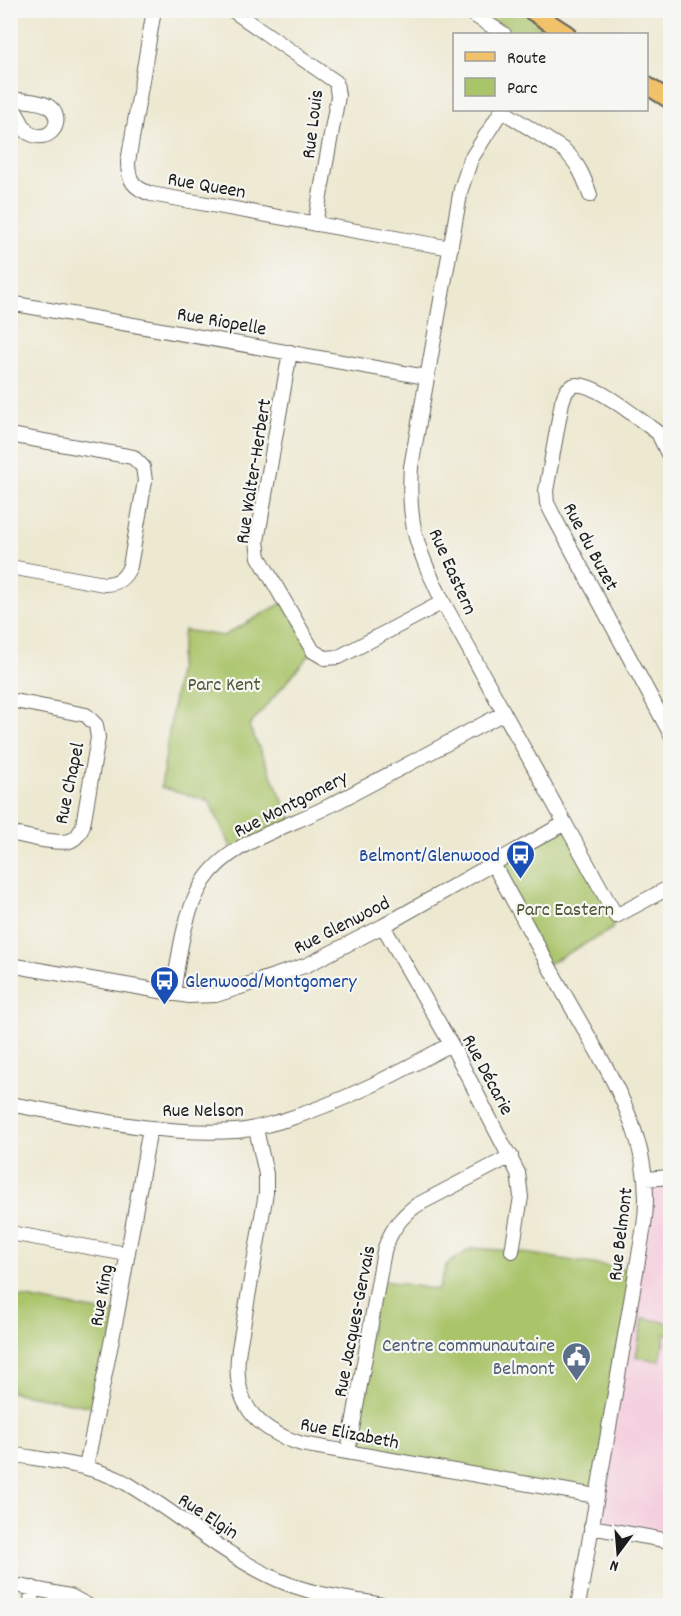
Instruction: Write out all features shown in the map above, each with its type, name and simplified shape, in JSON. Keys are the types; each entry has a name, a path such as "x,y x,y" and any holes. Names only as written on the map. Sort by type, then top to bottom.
{"main road":[{"path":"530,10 557,32"},
{"path":"648,86 670,100"}],"street":[{"name":"Rue Queen","path":"154,10 128,162 130,180 135,187 151,194 450,248"},
{"name":"Rue Louis","path":"232,10 336,82 338,96 315,224"},
{"path":"466,10 502,33"},
{"name":"Rue Eastern","path":"500,111 466,169 461,189 411,468 409,503 415,535 420,553 443,602 616,916 670,887"},
{"path":"503,111 572,157 584,176 590,195"},
{"name":"Rue Riopelle","path":"10,303 426,377"},
{"name":"Rue Walter-Herbert","path":"290,352 257,550 313,651 325,658 339,657 443,602"},
{"name":"Rue du Buzet","path":"670,458 658,433 650,427 596,389 584,385 573,386 566,392 562,402 546,491 547,503 553,515 670,733"},
{"path":"10,435 133,457 143,467 145,481 130,566 118,582 104,584 10,567"},
{"name":"Rue Chapel","path":"10,700 86,715 96,725 98,738 80,832 70,841 64,842 10,833"},
{"name":"Rue Montgomery","path":"173,994 184,932 192,904 205,879 222,860 255,840 325,808 504,713"},
{"name":"Rue Glenwood","path":"10,965 173,994 203,997 229,992 296,970 383,926 565,823"},
{"name":"Rue Belmont","path":"493,864 620,1095 637,1137 646,1179 644,1226 578,1605"},
{"name":"Rue Décarie","path":"383,926 451,1044 518,1173 521,1188 512,1251"},
{"name":"Rue Nelson","path":"10,1104 150,1128 201,1131 255,1129 374,1086 451,1044"},
{"name":"Rue King","path":"86,1467 117,1314 150,1128"},
{"name":"Rue Elizabeth","path":"255,1129 266,1174 266,1193 237,1360 241,1393 256,1420 276,1435 302,1444 596,1496"},
{"name":"Rue Jacques-Gervais","path":"348,1452 384,1251 392,1231 402,1217 417,1205 511,1156"},
{"path":"646,1179 670,1177"},
{"path":"10,1233 127,1254"},
{"name":"Rue Elgin","path":"10,1454 86,1467 125,1483 232,1554 278,1580 323,1600 388,1605"},
{"path":"591,1527 670,1541"},
{"path":"10,1584 70,1596 89,1605"},
{"path":"30,1605 33,1588"}],"shaded area":[{"path":"670,1177 670,1541 591,1527 646,1179"}],"green space":[{"path":"466,11 530,11 555,26 550,33 502,33"},
{"name":"Parc Kent","path":"284,602 313,651 249,726 293,822 234,853 209,801 161,787 184,630 223,636"},
{"name":"Parc Eastern","path":"565,823 616,916 612,929 548,964 493,864"},
{"path":"472,1248 512,1251 637,1271 596,1496 348,1452 379,1280 438,1290 447,1264"},
{"path":"10,1295 117,1314 98,1408 11,1392"},
{"path":"643,1318 670,1323 670,1335 665,1334 660,1361 636,1357"}],"place":[{"name":"Belmont/Glenwood","path":"521,880"},
{"name":"Glenwood/Montgomery","path":"164,1006"},
{"name":"Centre communautaire Belmont","path":"576,1382"}]}
